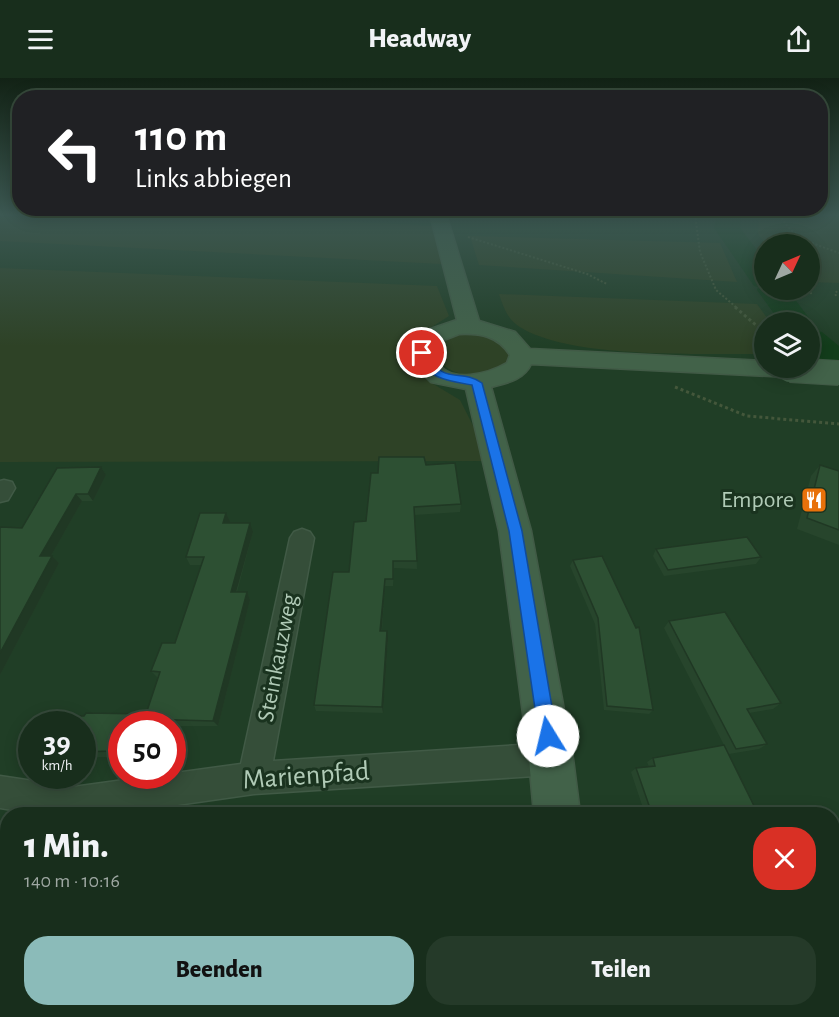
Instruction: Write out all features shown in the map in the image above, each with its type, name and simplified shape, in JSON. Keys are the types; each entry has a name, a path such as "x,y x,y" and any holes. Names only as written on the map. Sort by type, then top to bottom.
{"main road":[{"path":"449,258 468,316 502,333 520,348 522,356 519,366 512,373 492,381 477,383 447,378 434,372 425,363 423,347 433,336 456,327 468,316"},
{"path":"522,356 839,373"},
{"path":"477,383 515,531 551,759 556,807"}],"street":[{"name":"Steinkauzweg","path":"254,778 302,538"},
{"name":"Marienpfad","path":"82,807 254,778 551,759"},
{"name":"Marienpfad","path":"0,792 62,807"}],"path":[{"path":"533,258 587,274 607,284"},
{"path":"702,258 716,290 754,323"},
{"path":"836,296 835,293 839,290"},
{"path":"674,386 695,397 747,416 839,424"}],"green space":[{"path":"323,258 440,258 441,264"},
{"path":"477,258 726,258 737,282 479,265"},
{"path":"820,258 839,258 839,283 820,282"},
{"path":"0,268 437,286 449,316 416,337 405,352 415,373 460,400 491,461 0,462"},
{"path":"499,294 757,304 763,312 754,312 754,354 672,354 601,349 568,344 539,336 517,325 504,307"},
{"path":"460,333 490,335 509,350 508,360 490,373 463,374 451,370 440,362 434,349 442,339"}],"building":[{"path":"379,457 424,457 426,465 455,463 461,504 414,507 417,561 393,561 393,579 385,579 380,631 387,631 382,707 314,705 333,572 349,572 354,522 366,521 371,473 378,473"},
{"path":"820,465 839,471 839,530 807,518"},
{"path":"101,467 88,494 76,494 40,556 52,556 0,653 0,528 22,528 57,468"},
{"path":"200,513 226,513 223,523 250,523 231,592 247,592 213,721 186,720 186,711 147,711 160,672 151,671 162,643 175,643 204,557 186,557"},
{"path":"747,537 761,557 668,570 656,549"},
{"path":"602,556 636,628 639,627 653,710 607,706 598,618 573,560"},
{"path":"725,612 781,703 747,709 767,744 736,749 669,621"},
{"path":"96,713 108,713 108,751 96,752"},
{"path":"724,745 755,807 650,807 636,768 655,766 653,758"}],"waterway":[{"path":"749,258 754,265"},
{"path":"780,300 788,312"},
{"path":"820,348 839,365"}],"place":[{"name":"Empore","path":"814,500"}],"route":[{"path":"422,353 425,363 434,372 447,378 477,383 515,531 548,736"}]}
